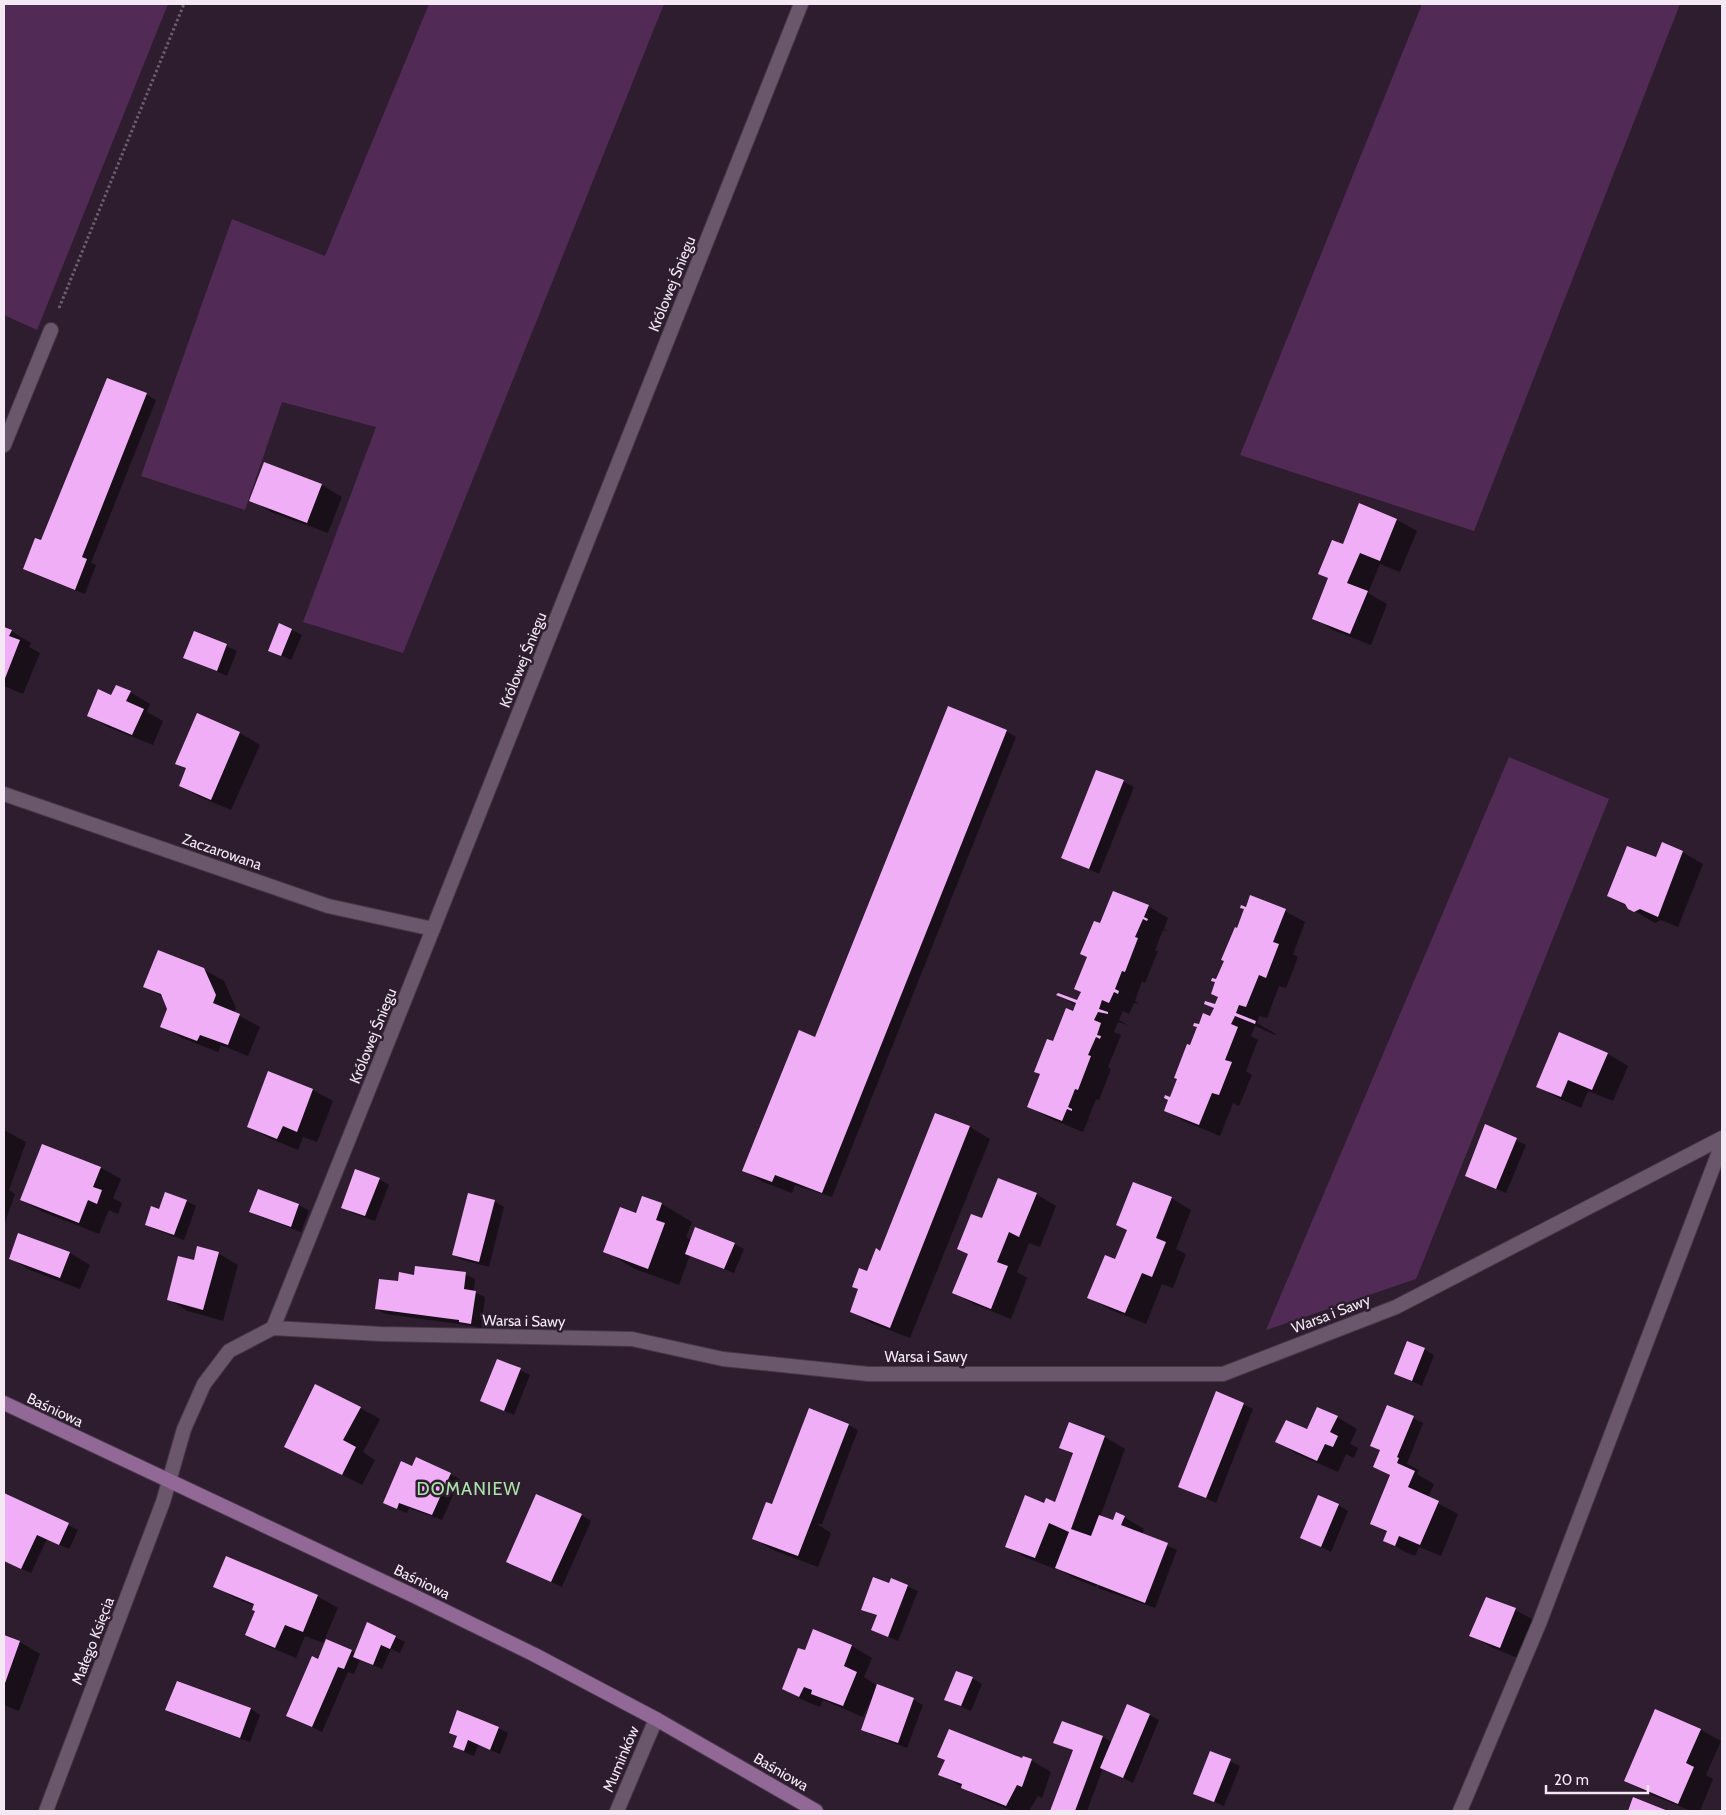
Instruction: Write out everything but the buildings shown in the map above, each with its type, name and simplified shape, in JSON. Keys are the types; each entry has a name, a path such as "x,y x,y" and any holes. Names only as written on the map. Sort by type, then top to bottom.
{"main road":[{"name":"Baśniowa","path":"4,1404 535,1655 656,1719 816,1811"}],"street":[{"name":"Królowej Śniegu","path":"273,1328 801,4"},
{"path":"4,445 50,330"},
{"name":"Zaczarowana","path":"4,794 328,906 433,929"},
{"name":"Warsa i Sawy","path":"273,1328 381,1334 632,1340 724,1359 868,1374 1223,1374 1396,1307 1722,1138"},
{"path":"1460,1811 1539,1624 1722,1144"},
{"path":"169,1481 184,1429 204,1384 229,1351 273,1328"},
{"name":"Małego Księcia","path":"46,1811 163,1502 169,1481"},
{"name":"Muminków","path":"617,1811 656,1719"}],"path":[{"path":"50,330 184,4"}],"shaded area":[{"path":"4,4 168,4 37,330 4,315"},
{"path":"429,4 664,4 403,653 303,622 376,427 282,402 245,510 141,476 232,219 325,256"},
{"path":"1422,4 1680,4 1474,531 1240,455"},
{"path":"1509,757 1609,799 1416,1279 1266,1330"}],"district":[{"name":"DOMANIEW","path":"469,1489"}]}
